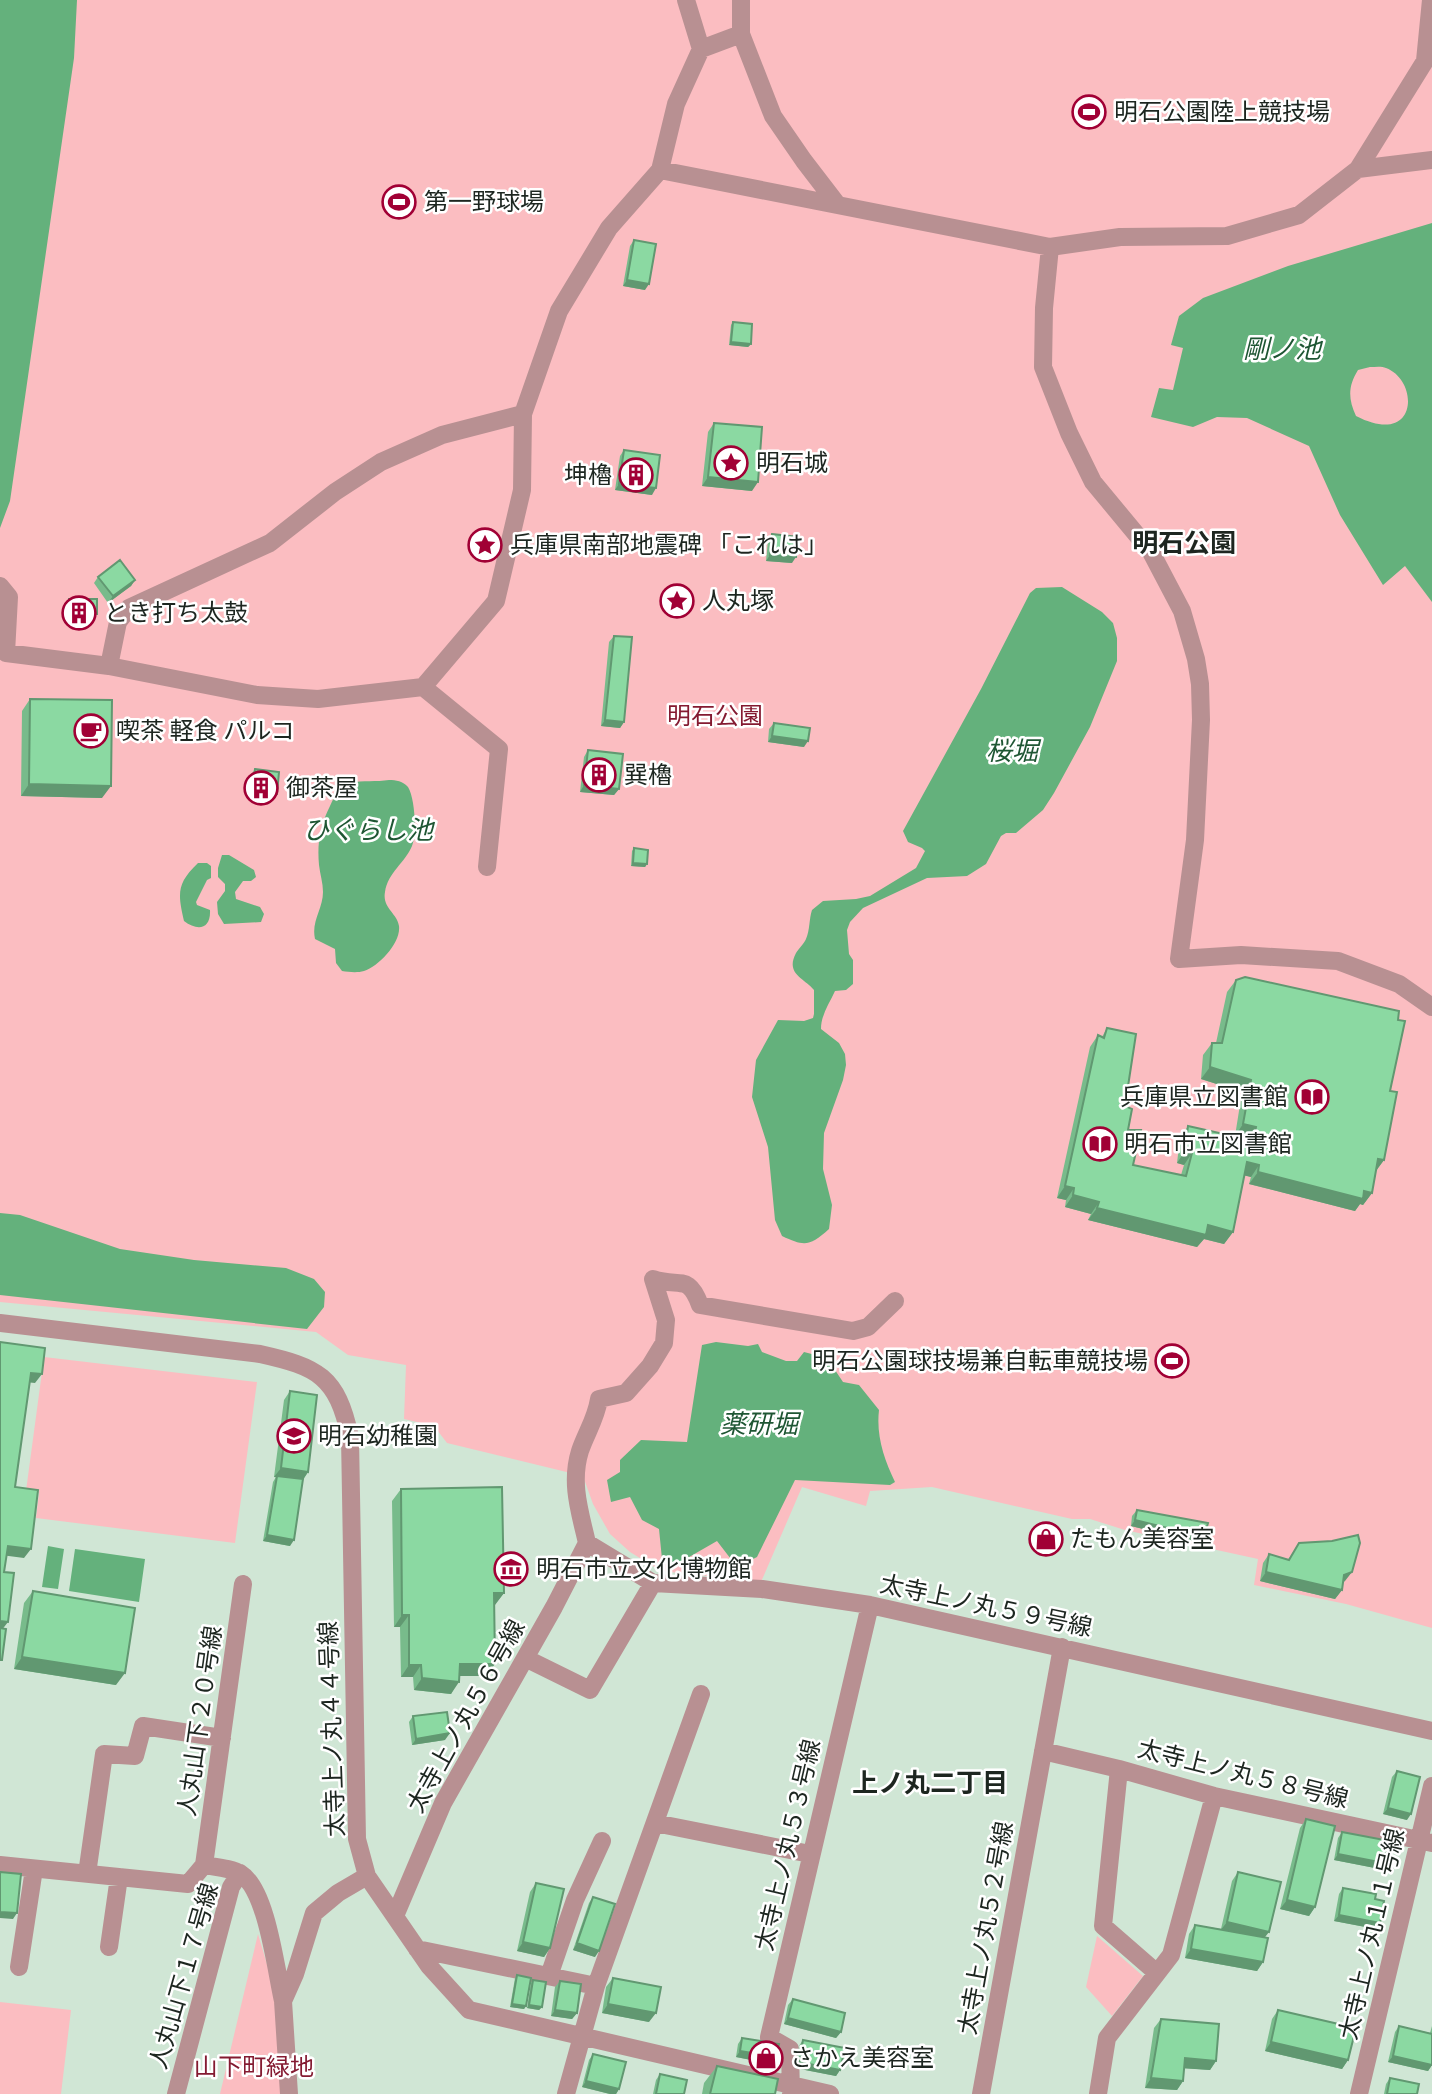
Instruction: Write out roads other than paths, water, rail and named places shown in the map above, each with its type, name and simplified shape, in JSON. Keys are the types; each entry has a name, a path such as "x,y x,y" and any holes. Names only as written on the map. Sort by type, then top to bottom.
{"street":[{"path":"0,586 9,597 6,653 109,666 257,695 318,699 423,687 496,601 523,491 523,414 559,311 609,228 660,170 676,104 701,49 686,0"},
{"path":"741,0 741,34 773,116 836,204"},
{"path":"660,170 1049,247 1120,237 1227,236 1299,215 1358,169 1429,63 1431,0"},
{"path":"701,49 741,34"},
{"path":"1358,169 1432,160"},
{"path":"1049,247 1043,367 1069,433 1093,482 1151,552 1182,611 1196,659 1201,720 1195,840 1179,959 1241,955 1338,961 1399,984 1432,1007"},
{"path":"109,666 118,622 129,608 270,543 335,492 381,462 442,435 523,414"},
{"path":"423,687 499,749 487,867"},
{"path":"587,1543 574,1490 580,1452 597,1414 599,1399 626,1392 650,1366 664,1343 666,1320 653,1279 663,1283 688,1284 695,1290 700,1305 853,1331 868,1327 895,1301"},
{"name":"太寺上ノ丸４４号線","path":"0,1322 260,1354 297,1362 319,1374 333,1390 344,1409 350,1437 357,1839 367,1875 429,1966 469,2010 791,2090 830,2094"},
{"name":"太寺上ノ丸５９号線","path":"587,1543 653,1583 762,1589 870,1605 1432,1731"},
{"name":"太寺上ノ丸５６号線","path":"395,1916 443,1803 587,1543"},
{"path":"525,1658 590,1690 653,1583"},
{"name":"人丸山下２０号線","path":"204,1865 243,1584"},
{"name":"太寺上ノ丸５３号線","path":"791,2090 790,2049 769,2037 870,1605"},
{"name":"太寺上ノ丸５２号線","path":"981,2094 1062,1647"},
{"path":"566,2094 596,1986 701,1694"},
{"path":"87,1874 104,1754 135,1756 143,1726 222,1738"},
{"name":"太寺上ノ丸５８号線","path":"1043,1751 1214,1796 1426,1842"},
{"path":"1119,1769 1103,1926 1157,1973"},
{"name":"太寺上ノ丸１１号線","path":"1359,2094 1426,1842 1432,1786"},
{"path":"1098,2094 1107,2038 1171,1955 1214,1796"},
{"path":"655,1823 810,1854"},
{"path":"549,1976 575,1900 602,1841"},
{"path":"0,1865 188,1884 204,1865 240,1873 255,1887 264,1915 283,2001 289,2094"},
{"path":"19,1967 34,1869"},
{"name":"人丸山下１７号線","path":"176,2094 231,1887 240,1873"},
{"path":"283,2001 295,1974 314,1913 338,1893 367,1875"},
{"path":"109,1947 119,1877"},
{"path":"418,1949 596,1986"}],"water":[{"path":"0,0 77,0 74,58 10,501 0,528"},
{"name":"剛ノ池","path":"1432,223 1432,602 1405,566 1383,585 1340,515 1309,446 1247,418 1217,417 1193,427 1151,417 1159,388 1173,390 1183,348 1171,345 1179,316 1203,298 1288,266","holes":["1386,368 1397,375 1404,385 1408,397 1407,409 1402,418 1392,424 1376,424 1356,416 1353,410 1350,398 1352,382 1358,370"]},
{"name":"桜堀","path":"1062,587 1102,612 1113,623 1117,638 1117,661 1090,727 1043,810 1016,833 1001,836 986,864 967,876 927,878 863,908 850,922 847,930 849,954 853,960 853,984 846,990 835,991 821,1024 821,1029 839,1043 845,1054 846,1065 824,1133 823,1169 832,1205 829,1229 812,1242 790,1240 782,1236 775,1220 768,1147 752,1097 756,1060 778,1020 804,1021 813,1018 814,990 797,975 793,966 796,953 807,936 812,910 823,901 870,896 916,868 925,851 908,842 903,831 1030,593 1036,588"},
{"name":"ひぐらし池","path":"399,781 408,787 414,816 412,846 393,873 385,892 386,902 398,921 399,933 388,953 370,968 361,972 342,971 336,963 335,949 315,939 314,933 323,892 318,857 322,828 334,798 343,787 355,782"},
{"path":"222,855 229,855 254,870 256,877 251,881 243,881 235,892 236,899 260,907 264,914 261,922 224,924 218,914 217,902 225,891 225,884 218,877"},
{"path":"198,863 211,866 211,878 207,880 196,902 197,905 210,910 208,922 202,927 184,921 180,896 182,883"},
{"path":"0,1213 20,1215 120,1249 194,1260 286,1268 314,1279 325,1292 324,1307 307,1329 0,1295"},
{"name":"薬研堀","path":"716,1342 748,1346 758,1344 762,1352 786,1361 797,1361 804,1352 827,1358 843,1382 859,1385 879,1410 882,1447 895,1482 890,1485 795,1480 757,1557 737,1567 717,1541 677,1564 662,1559 659,1529 642,1520 630,1497 611,1502 607,1480 620,1472 620,1460 641,1440 687,1442 702,1345"},
{"path":"48,1546 64,1549 58,1589 42,1587"},
{"path":"75,1549 145,1559 139,1602 69,1591"}],"place":[{"name":"明石公園陸上競技場","path":"1089,112"},
{"name":"第一野球場","path":"399,202"},
{"name":"明石城","path":"731,463"},
{"name":"坤櫓","path":"636,475"},
{"name":"兵庫県南部地震碑 「これは」","path":"485,545"},
{"name":"人丸塚","path":"677,601"},
{"name":"とき打ち太鼓","path":"79,613"},
{"name":"喫茶 軽食 パルコ","path":"91,731"},
{"name":"巽櫓","path":"599,775"},
{"name":"御茶屋","path":"261,788"},
{"name":"兵庫県立図書館","path":"1312,1097"},
{"name":"明石市立図書館","path":"1100,1144"},
{"name":"明石公園球技場兼自転車競技場","path":"1172,1361"},
{"name":"明石幼稚園","path":"294,1436"},
{"name":"たもん美容室","path":"1046,1539"},
{"name":"明石市立文化博物館","path":"511,1569"},
{"name":"さかえ美容室","path":"766,2058"}],"district":[{"name":"明石公園","path":"1184,543"},
{"name":"上ノ丸二丁目","path":"930,1783"}],"park label":[{"name":"山下町緑地","path":"254,2067"}]}
